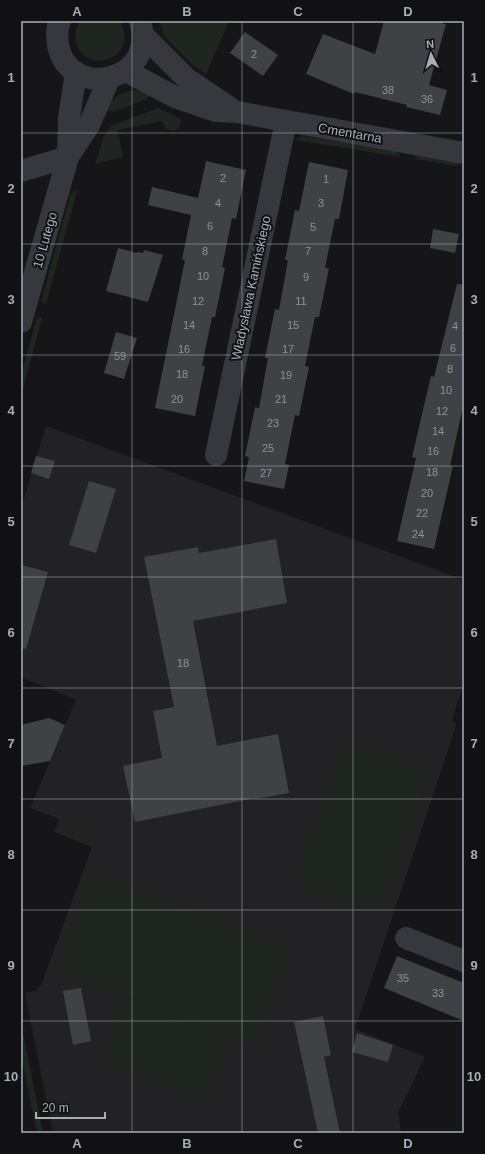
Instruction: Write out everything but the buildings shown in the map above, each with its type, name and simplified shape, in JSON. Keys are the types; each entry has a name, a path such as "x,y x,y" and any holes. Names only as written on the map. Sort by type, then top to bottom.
{"street":[{"path":"55,24 59,51 66,63 76,72 88,78 102,80 118,75 136,61 141,48 142,28"},
{"name":"Cmentarna","path":"142,28 186,78 237,112"},
{"path":"68,157 69,118 76,72"},
{"path":"21,171 68,157 118,75"},
{"name":"Cmentarna","path":"118,75 216,111 237,112 464,153"},
{"name":"Władysława Kamińskiego","path":"216,455 286,121"},
{"name":"10 Lutego","path":"21,322 68,157"},
{"path":"406,938 464,961"}],"shaded area":[{"path":"80,21 120,21 124,33 124,43 119,52 111,58 102,61 92,60 84,55 77,45 76,39 76,30"},
{"path":"159,21 229,21 206,74 194,66 164,36"},
{"path":"136,90 154,93 144,100 113,112 103,109 118,96 126,92"},
{"path":"158,108 181,119 180,126 175,131 167,129 162,121 118,130 123,157 95,164 105,134 111,126"},
{"path":"303,136 397,151 400,157 295,140"},
{"path":"417,155 459,161 458,166 414,159"},
{"path":"77,191 46,304 41,302 70,196"},
{"path":"37,317 42,318 21,396 21,375"},
{"path":"46,426 464,580 464,682 452,721 457,723 355,1029 425,1057 398,1113 401,1133 53,1133 25,993 36,991 42,983 92,847 54,832 59,819 30,808 76,700 21,677 21,509"},
{"path":"344,740 429,768 381,913 297,885"},
{"path":"85,822 98,827 84,843 70,838"},
{"path":"91,872 293,948 256,1045 55,969"},
{"path":"125,998 228,1037 206,1100 100,1060"},
{"path":"21,1023 43,1133 37,1133 21,1054"}]}
